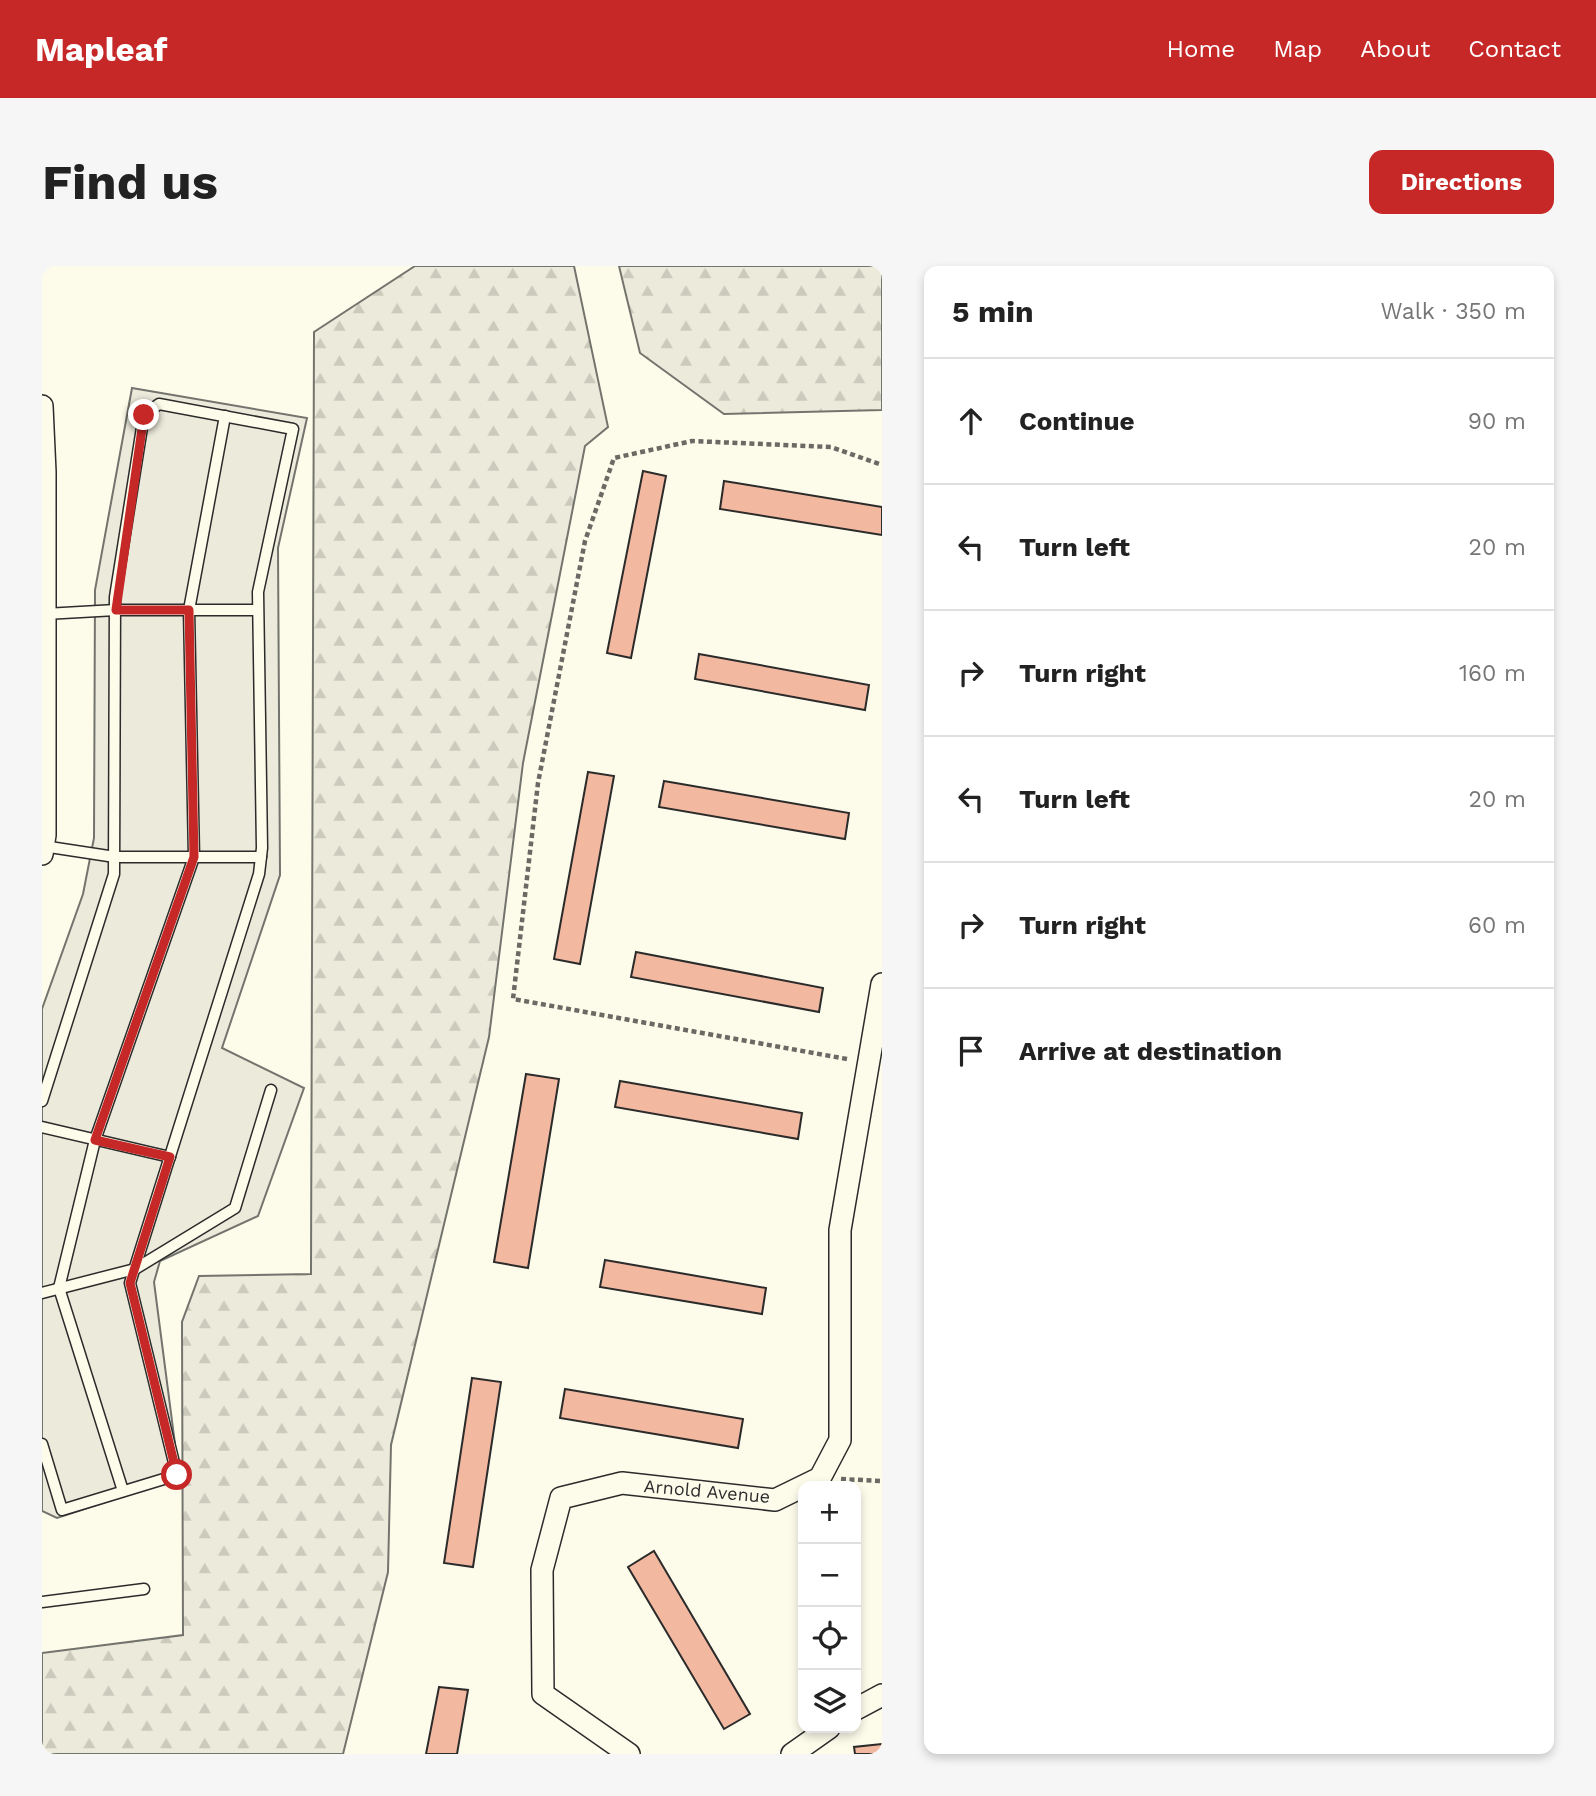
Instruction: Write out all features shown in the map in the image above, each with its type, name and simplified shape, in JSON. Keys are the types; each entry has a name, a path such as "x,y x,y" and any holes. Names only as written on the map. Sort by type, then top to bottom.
{"street":[{"path":"42,406 45,614 43,850"},
{"path":"820,1478 840,1440 840,1230 882,984"},
{"name":"Arnold Avenue","path":"629,1754 543,1694 542,1570 561,1498 622,1483 775,1500 820,1478"},
{"path":"861,1706 882,1695"},
{"path":"792,1754 822,1733"}],"lane":[{"path":"42,1101 114,874 116,610 144,415 159,404 293,429 258,592 260,874 130,1283 177,1475 62,1510 42,1444"},
{"path":"123,1491 59,1288 95,1140 194,857 189,610 225,416"},
{"path":"45,614 116,610 257,610"},
{"path":"43,850 115,857 261,857"},
{"path":"42,1293 135,1269 235,1208 271,1090"},
{"path":"42,1127 170,1157"},
{"path":"42,1602 144,1588"}],"path":[{"path":"869,1063 513,999 538,783 584,541 614,458 692,441 831,447 882,465"},
{"path":"820,1478 882,1481"}],"green space":[{"path":"415,266 574,266 608,427 585,446 523,763 489,1037 391,1445 388,1572 343,1754 42,1754 42,1653 183,1635 182,1322 199,1276 311,1274 314,332"},
{"path":"619,266 882,266 882,410 724,414 640,353"}],"shaded area":[{"path":"132,388 307,418 278,548 280,875 222,1048 304,1088 258,1216 160,1261 154,1282 175,1444 171,1481 57,1518 42,1511 42,1009 83,894 94,838 95,590"}],"building":[{"path":"643,471 666,476 631,658 607,653"},
{"path":"724,481 882,507 882,535 720,509"},
{"path":"699,654 869,685 865,710 695,679"},
{"path":"588,772 614,776 580,964 554,959"},
{"path":"664,781 849,813 845,839 659,807"},
{"path":"636,952 823,988 819,1012 631,977"},
{"path":"526,1074 559,1079 528,1268 494,1262"},
{"path":"620,1081 802,1113 798,1139 615,1107"},
{"path":"605,1260 766,1288 762,1314 600,1287"},
{"path":"472,1378 501,1382 473,1567 444,1563"},
{"path":"565,1389 743,1419 738,1448 560,1418"},
{"path":"654,1551 750,1714 724,1729 628,1567"},
{"path":"439,1687 468,1690 457,1754 426,1754"},
{"path":"882,1744 882,1754 855,1754 854,1747"}],"route":[{"path":"144,415 115,597 116,610 189,610 194,857 95,1140 170,1157 130,1283 177,1475"}]}
